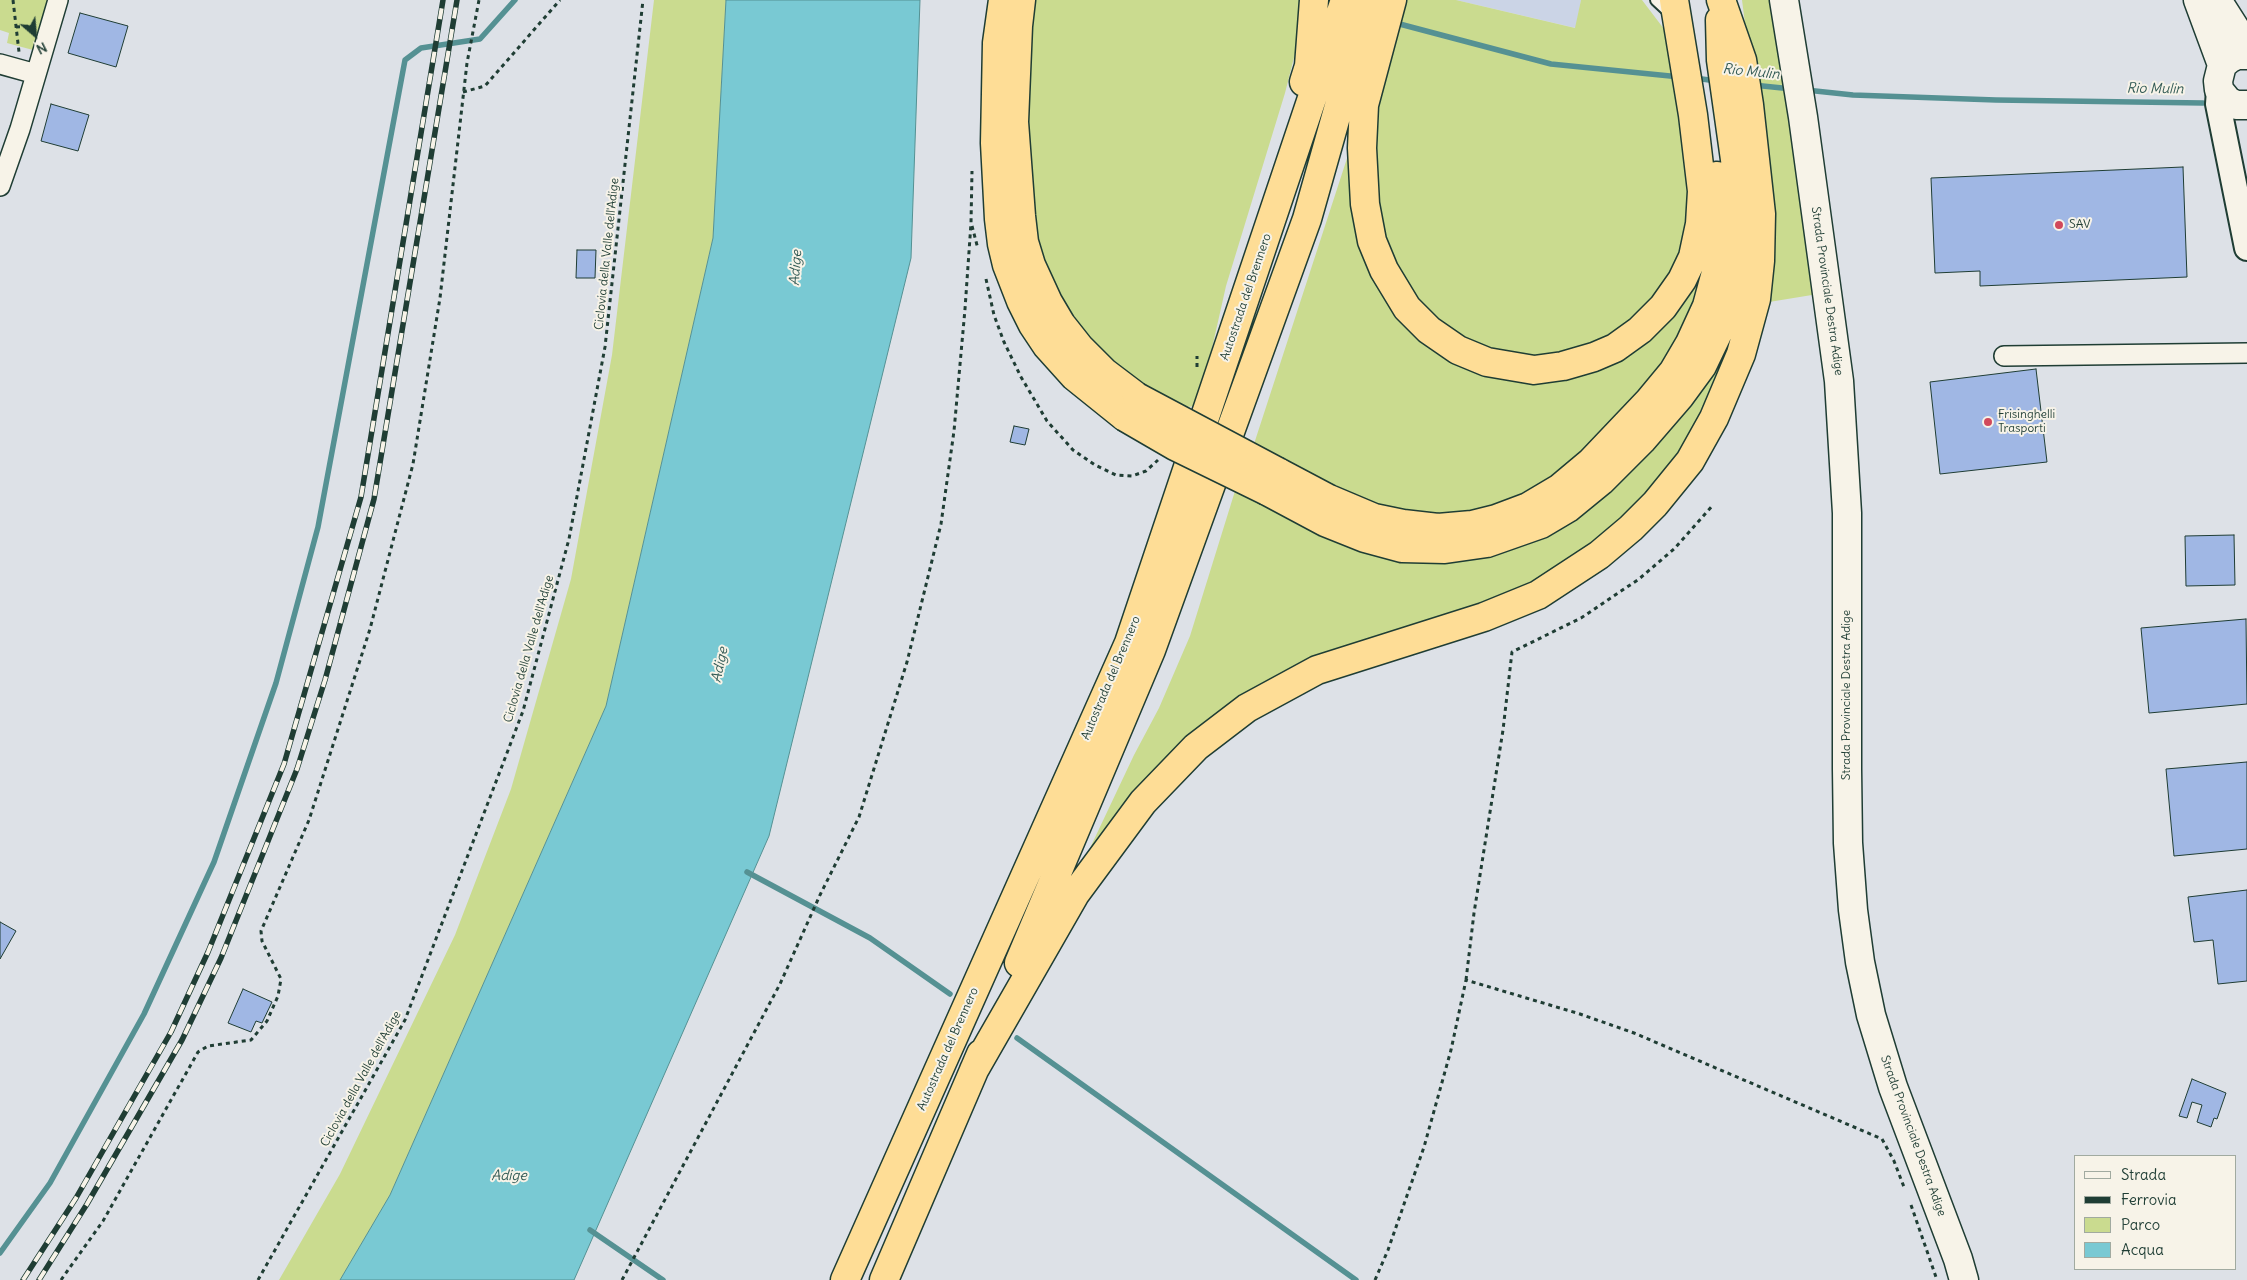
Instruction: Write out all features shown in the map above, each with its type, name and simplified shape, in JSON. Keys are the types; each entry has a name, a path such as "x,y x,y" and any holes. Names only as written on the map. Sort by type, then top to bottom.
{"highway":[{"path":"1003,0 997,43 995,143 999,219 1007,264 1021,301 1033,325 1047,346 1074,376 1131,407"},
{"path":"1021,0 1018,26 1014,122 1024,242 1031,265 1048,302 1061,324 1080,348 1104,372 1131,407 1175,446 1273,481 1325,522 1364,538 1402,548 1445,549 1487,543 1541,524 1568,508 1601,482 1642,440 1680,396 1702,366 1726,316 1741,241 1741,202 1720,110 1694,24 1677,7"},
{"path":"1314,0 1346,37 1364,105 1362,148 1365,204 1372,241 1384,270 1407,308 1429,330 1458,350 1487,362 1534,370 1563,366 1594,357 1615,348 1640,330 1663,307 1682,280 1693,256 1700,224 1702,191 1720,110 1742,60 1720,0"},
{"name":"Autostrada del Brennero","path":"884,1280 1151,650 1307,219 1346,37 1345,0"},
{"name":"Autostrada del Brennero","path":"846,1280 1129,643 1257,265 1346,37 1369,0"},
{"path":"1346,37 1392,0"},
{"path":"974,1070 1075,894 1143,802 1196,747 1246,708 1317,670 1484,617 1519,604 1545,590 1599,555 1631,528 1655,504 1690,461 1714,418 1741,354 1756,299 1760,261 1761,214 1720,110"}],"main road":[{"name":"Strada Provinciale Destra Adige","path":"1784,0 1803,117 1840,391 1847,513 1846,769 1848,843 1853,910 1860,962 1871,1014 1893,1087 1964,1273"},
{"path":"2198,0 2228,101 2236,105 2247,105"},
{"path":"2217,0 2247,47"},
{"path":"2221,78 2229,59 2237,55 2247,55"}],"street":[{"path":"0,186 28,72 58,0"},
{"path":"0,64 28,72"},
{"path":"2221,78 2218,104 2247,247"},
{"path":"2247,112 2236,129 2234,139 2247,247"},
{"path":"2004,356 2247,353"}],"lane":[{"path":"1656,0 1677,7"}],"path":[{"path":"13,0 28,72"},
{"path":"62,1280 103,1221 198,1052 208,1046 251,1040 267,1021 278,996 281,979 262,941 261,931 309,820 370,629 413,464 440,298 463,92 474,18 479,0"},
{"path":"463,92 485,86 560,0"},
{"name":"Ciclovia della Valle dell'Adige","path":"258,1280 405,1020 523,711 569,539 606,347 644,0"},
{"path":"622,1280 780,984 820,895 859,817 907,662 941,524 954,431 966,310 972,168"},
{"path":"1375,1280 1394,1234 1424,1147 1451,1050 1466,980 1474,913 1503,730 1512,652 1581,618 1639,579 1674,549 1713,506"},
{"path":"1466,980 1580,1014 1634,1033 1882,1139 1894,1161 1905,1188"},
{"path":"1908,1197 1937,1280"}],"shaded area":[{"path":"1456,0 1581,0 1576,28"}],"green space":[{"path":"0,0 48,0 33,50 7,43 9,33 0,30"},
{"path":"654,0 726,0 713,238 606,706 390,1195 340,1280 279,1280 340,1174 455,935 511,789 571,579 612,355"},
{"path":"1031,0 1305,0 1302,26 1285,93 1226,286 1199,406 1173,408 1085,340 1043,266 1030,219 1026,168"},
{"path":"1406,0 1456,0 1575,28 1581,0 1642,0 1664,29 1670,41 1687,161 1690,223 1675,269 1651,305 1614,335 1584,349 1529,358 1480,347 1450,331 1423,307 1393,261 1378,216 1373,156 1379,98"},
{"path":"1742,0 1773,0 1818,294 1763,303 1746,31"},
{"path":"1352,143 1408,324 1560,375 1695,276 1713,255 1672,357 1565,471 1509,505 1439,517 1365,502 1253,447"},
{"path":"1735,319 1724,377 1660,487 1548,580 1295,672 1082,865 1134,755 1159,708 1190,636 1235,491 1284,513 1474,558"}],"water":[{"name":"Adige","path":"726,0 920,0 911,258 769,836 574,1280 340,1280 390,1195 606,706 713,238"}],"building":[{"path":"80,13 128,26 116,67 68,53"},
{"path":"51,104 89,115 78,151 41,141"},
{"name":"SAV","path":"2183,167 2187,277 1980,286 1980,271 1935,273 1931,178"},
{"path":"577,250 596,250 595,278 576,278"},
{"name":"Frisinghelli Trasporti","path":"2036,369 2047,462 1940,474 1930,382"},
{"path":"1014,426 1029,429 1025,445 1010,442"},
{"path":"2234,535 2235,585 2186,586 2185,536"},
{"path":"2246,619 2247,704 2149,713 2141,628"},
{"path":"2247,762 2247,849 2174,856 2166,769"},
{"path":"2247,890 2247,981 2218,984 2213,940 2194,942 2188,897"},
{"path":"0,922 16,931 0,959"},
{"path":"243,989 272,1002 262,1023 256,1021 251,1032 228,1023"},
{"path":"2192,1079 2226,1093 2217,1119 2214,1118 2211,1127 2197,1122 2202,1105 2192,1102 2187,1118 2179,1116"}],"waterway":[{"path":"0,1253 50,1183 144,1014 214,862 276,683 318,527 405,60 421,48 480,39 515,0"},
{"name":"Rio Mulin","path":"1392,22 1551,64 1680,77"},
{"name":"Rio Mulin","path":"1694,78 1717,81"},
{"name":"Rio Mulin","path":"1753,85 1792,89"},
{"name":"Rio Mulin","path":"1806,90 1853,95 1996,100 2203,103"},
{"path":"747,872 870,938 950,994"},
{"path":"1017,1038 1356,1280"},
{"path":"590,1230 663,1280"}],"railway":[{"path":"23,1280 76,1198 171,1032 208,952 284,764 361,497 443,0"},
{"path":"39,1280 87,1204 182,1040 221,958 297,769 325,680 374,499 457,0"}],"place":[{"name":"SAV","path":"2059,225"},
{"name":"Frisinghelli Trasporti","path":"1988,422"}]}
